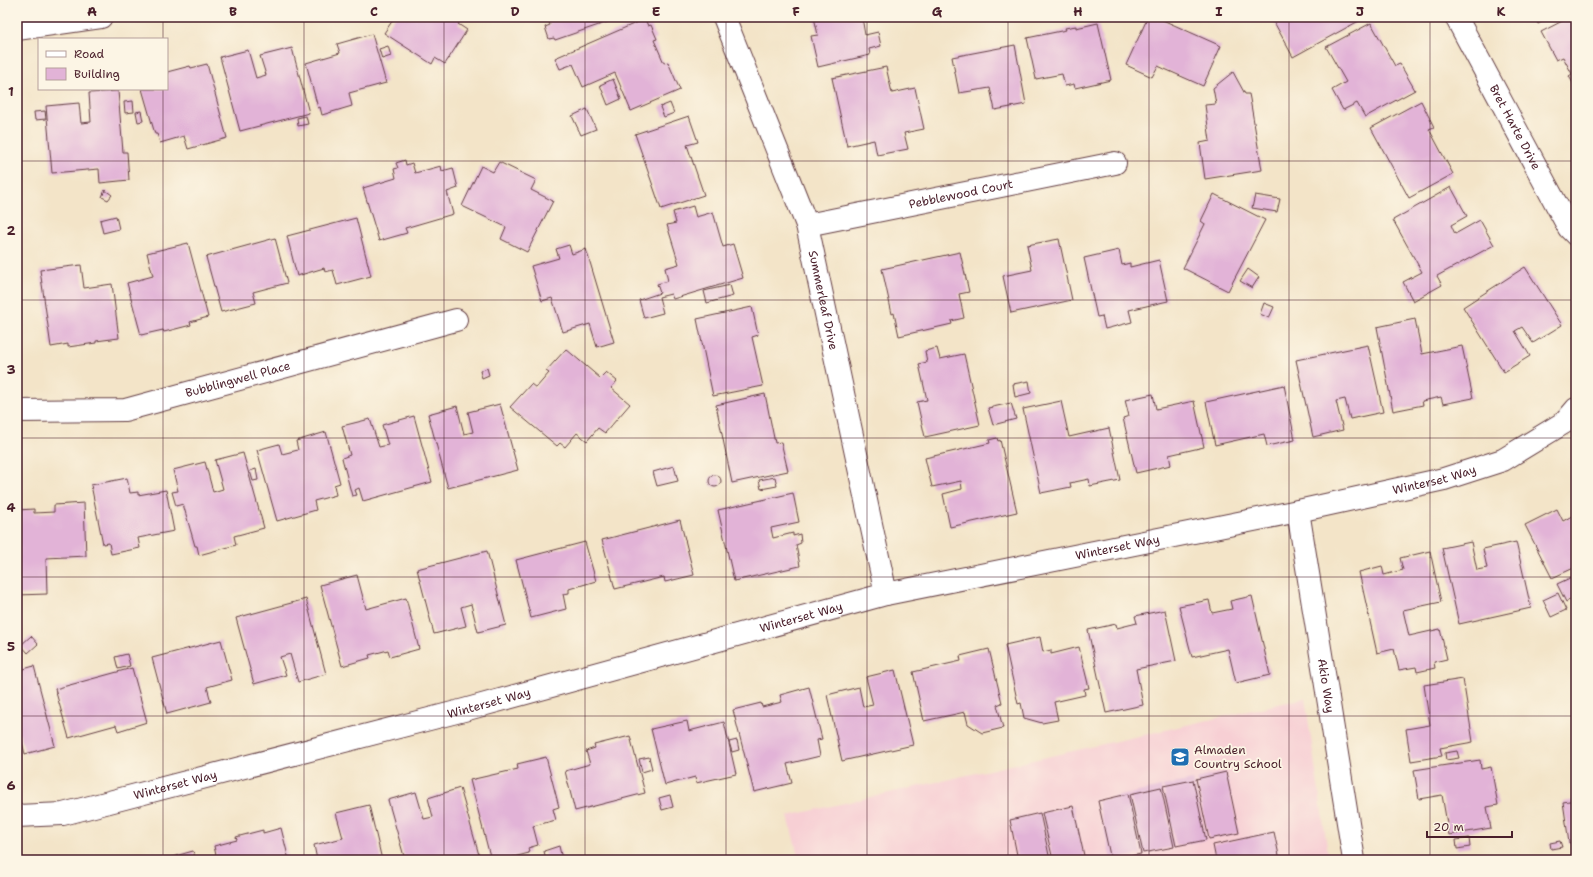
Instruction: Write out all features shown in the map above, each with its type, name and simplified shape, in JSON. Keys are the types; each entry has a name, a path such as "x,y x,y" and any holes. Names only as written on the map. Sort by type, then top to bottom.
{"street":[{"path":"17,29 101,17"},
{"name":"Summerleaf Drive","path":"724,17 808,225 886,594"},
{"name":"Bret Harte Drive","path":"1456,17 1569,228 1576,235"},
{"name":"Pebblewood Court","path":"808,225 1115,162"},
{"name":"Bubblingwell Place","path":"17,411 125,410 456,320"},
{"name":"Winterset Way","path":"17,816 63,814 464,710 886,594 1298,512 1444,479 1503,460 1565,422 1576,409"},
{"name":"Akio Way","path":"1298,512 1354,860"}],"shaded area":[{"name":"Almaden Country School","path":"1305,698 1329,860 799,860 788,816"}],"building":[{"path":"395,17 463,17 458,24 467,30 445,64 435,58 432,64 384,33"},
{"path":"547,17 622,17 555,40 554,38 549,39 545,27 550,25"},
{"path":"814,17 862,17 865,35 878,32 881,46 869,49 870,55 818,67 811,36 818,35"},
{"path":"1148,17 1156,17 1221,46 1203,86 1158,66 1152,77 1126,65"},
{"path":"1284,17 1366,17 1293,57 1274,22"},
{"path":"1534,17 1550,17 1538,24"},
{"path":"1570,17 1576,17 1576,89 1569,76 1572,74 1563,57 1556,60 1541,32"},
{"path":"645,19 648,26 651,25 657,39 654,40 664,63 668,62 680,90 631,111 615,73 583,87 573,64 560,69 555,58"},
{"path":"1098,23 1111,80 1075,88 1074,84 1065,86 1062,74 1036,79 1027,38 1066,30 1065,28 1076,26 1076,28"},
{"path":"1371,23 1395,66 1400,64 1415,90 1365,117 1357,103 1343,110 1332,90 1346,82 1326,47"},
{"path":"372,34 386,83 349,93 352,106 322,115 320,107 318,108 306,63 340,53 337,44"},
{"path":"1015,45 1026,104 995,110 990,88 959,93 952,57"},
{"path":"388,46 391,56 382,59 379,49"},
{"path":"292,48 309,113 240,131 220,57 248,50 256,78 266,75 260,56"},
{"path":"207,64 227,138 188,149 184,136 160,143 157,134 155,134 142,90 168,90 168,72 190,66 191,68"},
{"path":"886,67 892,93 915,88 924,129 904,133 908,149 877,155 874,140 847,146 832,78"},
{"path":"1233,72 1245,94 1249,94 1262,170 1205,179 1200,143 1210,141 1205,105 1216,104 1213,88"},
{"path":"613,79 621,99 608,105 600,85"},
{"path":"118,91 123,152 127,152 129,180 100,183 99,169 52,173 46,106 79,103 81,123 91,122 89,93"},
{"path":"133,101 134,112 125,113 124,102"},
{"path":"1421,101 1434,127 1429,129 1453,174 1409,198 1371,128"},
{"path":"670,103 674,113 664,117 660,107"},
{"path":"587,109 596,129 581,135 572,116"},
{"path":"45,111 46,119 35,120 34,112"},
{"path":"141,111 143,121 138,122 136,112"},
{"path":"306,116 308,124 298,126 297,118"},
{"path":"689,116 698,142 687,145 704,195 661,209 635,134"},
{"path":"405,160 406,165 412,163 415,173 441,166 442,171 453,168 458,188 447,192 453,214 405,228 407,233 379,241 363,188 396,178 394,169 398,168 396,163"},
{"path":"499,162 536,180 531,190 553,201 527,252 501,239 506,227 462,206 481,166 493,172"},
{"path":"1451,187 1467,216 1451,225 1455,234 1480,220 1494,245 1437,276 1442,285 1413,301 1403,282 1422,272 1393,220"},
{"path":"105,190 112,195 108,200 102,197"},
{"path":"1214,194 1265,220 1228,291 1183,268 1205,224 1201,221"},
{"path":"1255,195 1280,199 1277,212 1252,208"},
{"path":"693,206 696,217 713,212 723,247 733,244 743,278 673,299 671,294 659,297 663,313 644,318 639,300 660,293 657,284 668,281 665,268 679,264 667,225 676,223 673,212"},
{"path":"116,216 119,229 103,233 100,220"},
{"path":"356,218 371,276 337,285 333,270 325,272 324,268 297,276 287,236"},
{"path":"275,238 287,283 253,292 256,303 221,312 206,257"},
{"path":"1059,239 1072,300 1011,313 1003,276 1032,270 1027,245"},
{"path":"188,243 208,317 190,322 191,325 164,332 163,330 141,335 127,283 153,276 147,253"},
{"path":"569,245 572,254 586,249 614,342 597,347 590,324 563,332 552,298 542,301 531,266 559,258 556,249"},
{"path":"1119,250 1122,265 1130,263 1130,267 1159,260 1168,301 1129,310 1132,322 1105,329 1102,316 1097,317 1084,258"},
{"path":"960,252 969,292 959,294 964,318 951,321 952,324 899,336 894,313 892,314 882,269"},
{"path":"81,265 84,288 112,284 119,338 68,347 68,344 51,347 40,270"},
{"path":"1525,267 1562,325 1533,343 1522,327 1515,331 1530,356 1504,372 1463,307"},
{"path":"1248,269 1259,277 1252,288 1240,281"},
{"path":"730,285 733,296 707,303 704,291"},
{"path":"1264,303 1274,307 1269,318 1260,314"},
{"path":"752,307 758,335 752,337 763,386 713,396 697,319"},
{"path":"1415,319 1422,354 1462,346 1473,398 1443,404 1441,397 1422,401 1423,405 1393,411 1377,327"},
{"path":"1368,345 1383,412 1350,419 1345,399 1336,401 1343,430 1313,437 1296,360"},
{"path":"937,348 940,359 964,354 980,425 925,437 917,402 927,400 919,364 927,362 925,351"},
{"path":"566,349 600,378 606,372 617,381 611,388 630,404 605,433 598,428 587,441 577,433 565,447 560,443 557,446 510,407 531,384 536,388 549,373 546,371"},
{"path":"487,368 489,375 482,378 480,371"},
{"path":"1029,381 1031,393 1015,397 1013,384"},
{"path":"1284,385 1295,440 1267,446 1264,434 1215,445 1206,402"},
{"path":"765,394 775,443 781,442 788,471 732,483 716,405"},
{"path":"1153,394 1156,409 1194,401 1204,447 1169,455 1171,465 1136,473 1123,418 1129,416 1125,400"},
{"path":"1061,401 1069,437 1109,428 1120,480 1090,486 1089,479 1070,483 1071,487 1041,493 1023,409"},
{"path":"1011,403 1016,419 993,425 988,408"},
{"path":"500,404 518,470 448,488 428,414 457,406 464,434 473,432 468,412"},
{"path":"414,416 432,482 363,501 359,488 355,490 357,495 352,496 342,458 350,455 342,426 370,419 379,447 388,445 382,425"},
{"path":"326,432 340,483 334,485 336,495 314,501 316,510 277,521 257,450 279,444 282,454 298,450 296,441"},
{"path":"997,438 998,441 1000,440 1017,512 950,527 943,494 962,489 961,481 932,487 925,458 990,443 989,440"},
{"path":"243,453 264,528 234,536 236,545 199,555 183,504 176,506 172,492 178,491 173,470 205,462 213,492 223,489 215,460"},
{"path":"674,466 678,481 657,486 653,472"},
{"path":"256,469 258,480 253,481 250,471"},
{"path":"713,475 717,475 721,481 717,487 713,487 709,483 709,479"},
{"path":"775,477 777,486 761,489 759,480"},
{"path":"127,478 130,493 138,492 138,495 166,490 174,531 138,538 140,548 111,554 109,543 103,544 91,485"},
{"path":"793,493 799,522 771,528 773,538 793,533 793,536 800,534 801,543 796,545 800,566 734,581 718,510"},
{"path":"84,503 86,556 46,558 47,594 17,595 17,510 34,509 34,513 54,512 54,505"},
{"path":"1557,509 1563,521 1572,516 1576,521 1576,567 1552,578 1525,525"},
{"path":"680,520 694,575 665,582 664,577 615,589 602,540"},
{"path":"585,542 596,581 569,589 569,593 563,594 566,609 531,618 516,560"},
{"path":"1471,542 1477,570 1487,568 1483,549 1516,542 1531,608 1459,624 1442,548"},
{"path":"487,551 506,625 478,632 471,604 461,607 466,626 434,634 417,569"},
{"path":"1430,551 1441,602 1403,610 1409,636 1440,629 1447,659 1434,662 1435,668 1417,672 1416,667 1399,670 1394,649 1377,653 1359,572 1382,566 1384,575 1403,570 1400,558"},
{"path":"357,575 366,609 406,598 419,649 390,657 388,650 369,655 370,658 342,666 320,585"},
{"path":"1572,577 1576,577 1576,606 1573,598 1566,602 1557,584"},
{"path":"1558,593 1566,610 1551,617 1543,600"},
{"path":"1252,596 1270,675 1236,683 1228,649 1192,657 1179,606 1209,600 1212,613 1232,609 1230,601"},
{"path":"306,599 326,674 298,682 290,654 280,657 286,675 254,684 236,618"},
{"path":"1165,610 1176,661 1136,669 1143,705 1106,713 1088,630 1116,624 1117,628 1137,623 1135,616"},
{"path":"31,636 38,644 28,653 21,645"},
{"path":"1040,637 1043,652 1051,650 1051,654 1079,647 1089,688 1084,689 1085,695 1054,702 1058,720 1042,723 1024,718 1021,703 1018,704 1005,645"},
{"path":"221,640 232,680 207,687 211,702 167,714 152,658"},
{"path":"989,649 1002,703 997,705 1003,728 982,733 968,724 965,712 924,721 913,672 961,661 960,656"},
{"path":"127,654 130,666 118,669 115,657"},
{"path":"34,666 55,746 25,754 20,734 17,735 17,671"},
{"path":"132,668 147,722 118,731 116,725 69,738 55,689"},
{"path":"895,670 913,745 842,761 827,695 859,687 863,707 873,705 866,677"},
{"path":"1463,679 1473,742 1440,748 1442,756 1411,761 1406,729 1430,725 1424,685"},
{"path":"809,687 822,739 817,740 820,756 787,764 792,783 754,792 733,710 761,703 762,707 782,702 780,695"},
{"path":"687,721 689,731 724,722 736,774 696,783 695,777 665,785 651,729"},
{"path":"630,736 645,793 575,811 565,771 590,764 586,751 595,748 594,745"},
{"path":"737,740 739,750 732,752 729,742"},
{"path":"1457,751 1459,758 1446,760 1445,753"},
{"path":"546,757 559,807 553,809 556,820 533,826 538,845 528,848 529,853 502,860 491,860 470,780 518,769 517,764"},
{"path":"649,757 652,769 642,772 639,759"},
{"path":"1480,760 1481,769 1491,767 1498,805 1487,807 1491,828 1449,835 1442,795 1419,799 1414,770"},
{"path":"1226,772 1239,833 1209,839 1196,779"},
{"path":"1193,780 1206,840 1176,846 1163,786"},
{"path":"1161,787 1174,847 1143,853 1130,794"},
{"path":"460,788 479,855 460,860 405,860 388,800 416,792 424,819 433,817 428,798"},
{"path":"1128,794 1141,854 1111,860 1098,801"},
{"path":"670,795 673,807 662,810 659,798"},
{"path":"1576,800 1576,841 1569,843 1563,802"},
{"path":"369,805 382,860 317,860 314,845 343,838 336,813"},
{"path":"1073,806 1085,860 1053,860 1042,813"},
{"path":"1040,813 1050,860 1018,860 1010,820"},
{"path":"281,828 289,860 217,860 214,846 237,840 236,837 263,830 263,833"},
{"path":"1274,832 1280,860 1216,860 1213,845"},
{"path":"1469,838 1470,847 1457,849 1456,840"},
{"path":"1560,841 1562,847 1551,849 1550,843"},
{"path":"559,846 562,859 546,860 544,851"},
{"path":"193,851 196,860 165,860 165,859"}],"place":[{"name":"Almaden Country School","path":"1180,757"}]}
